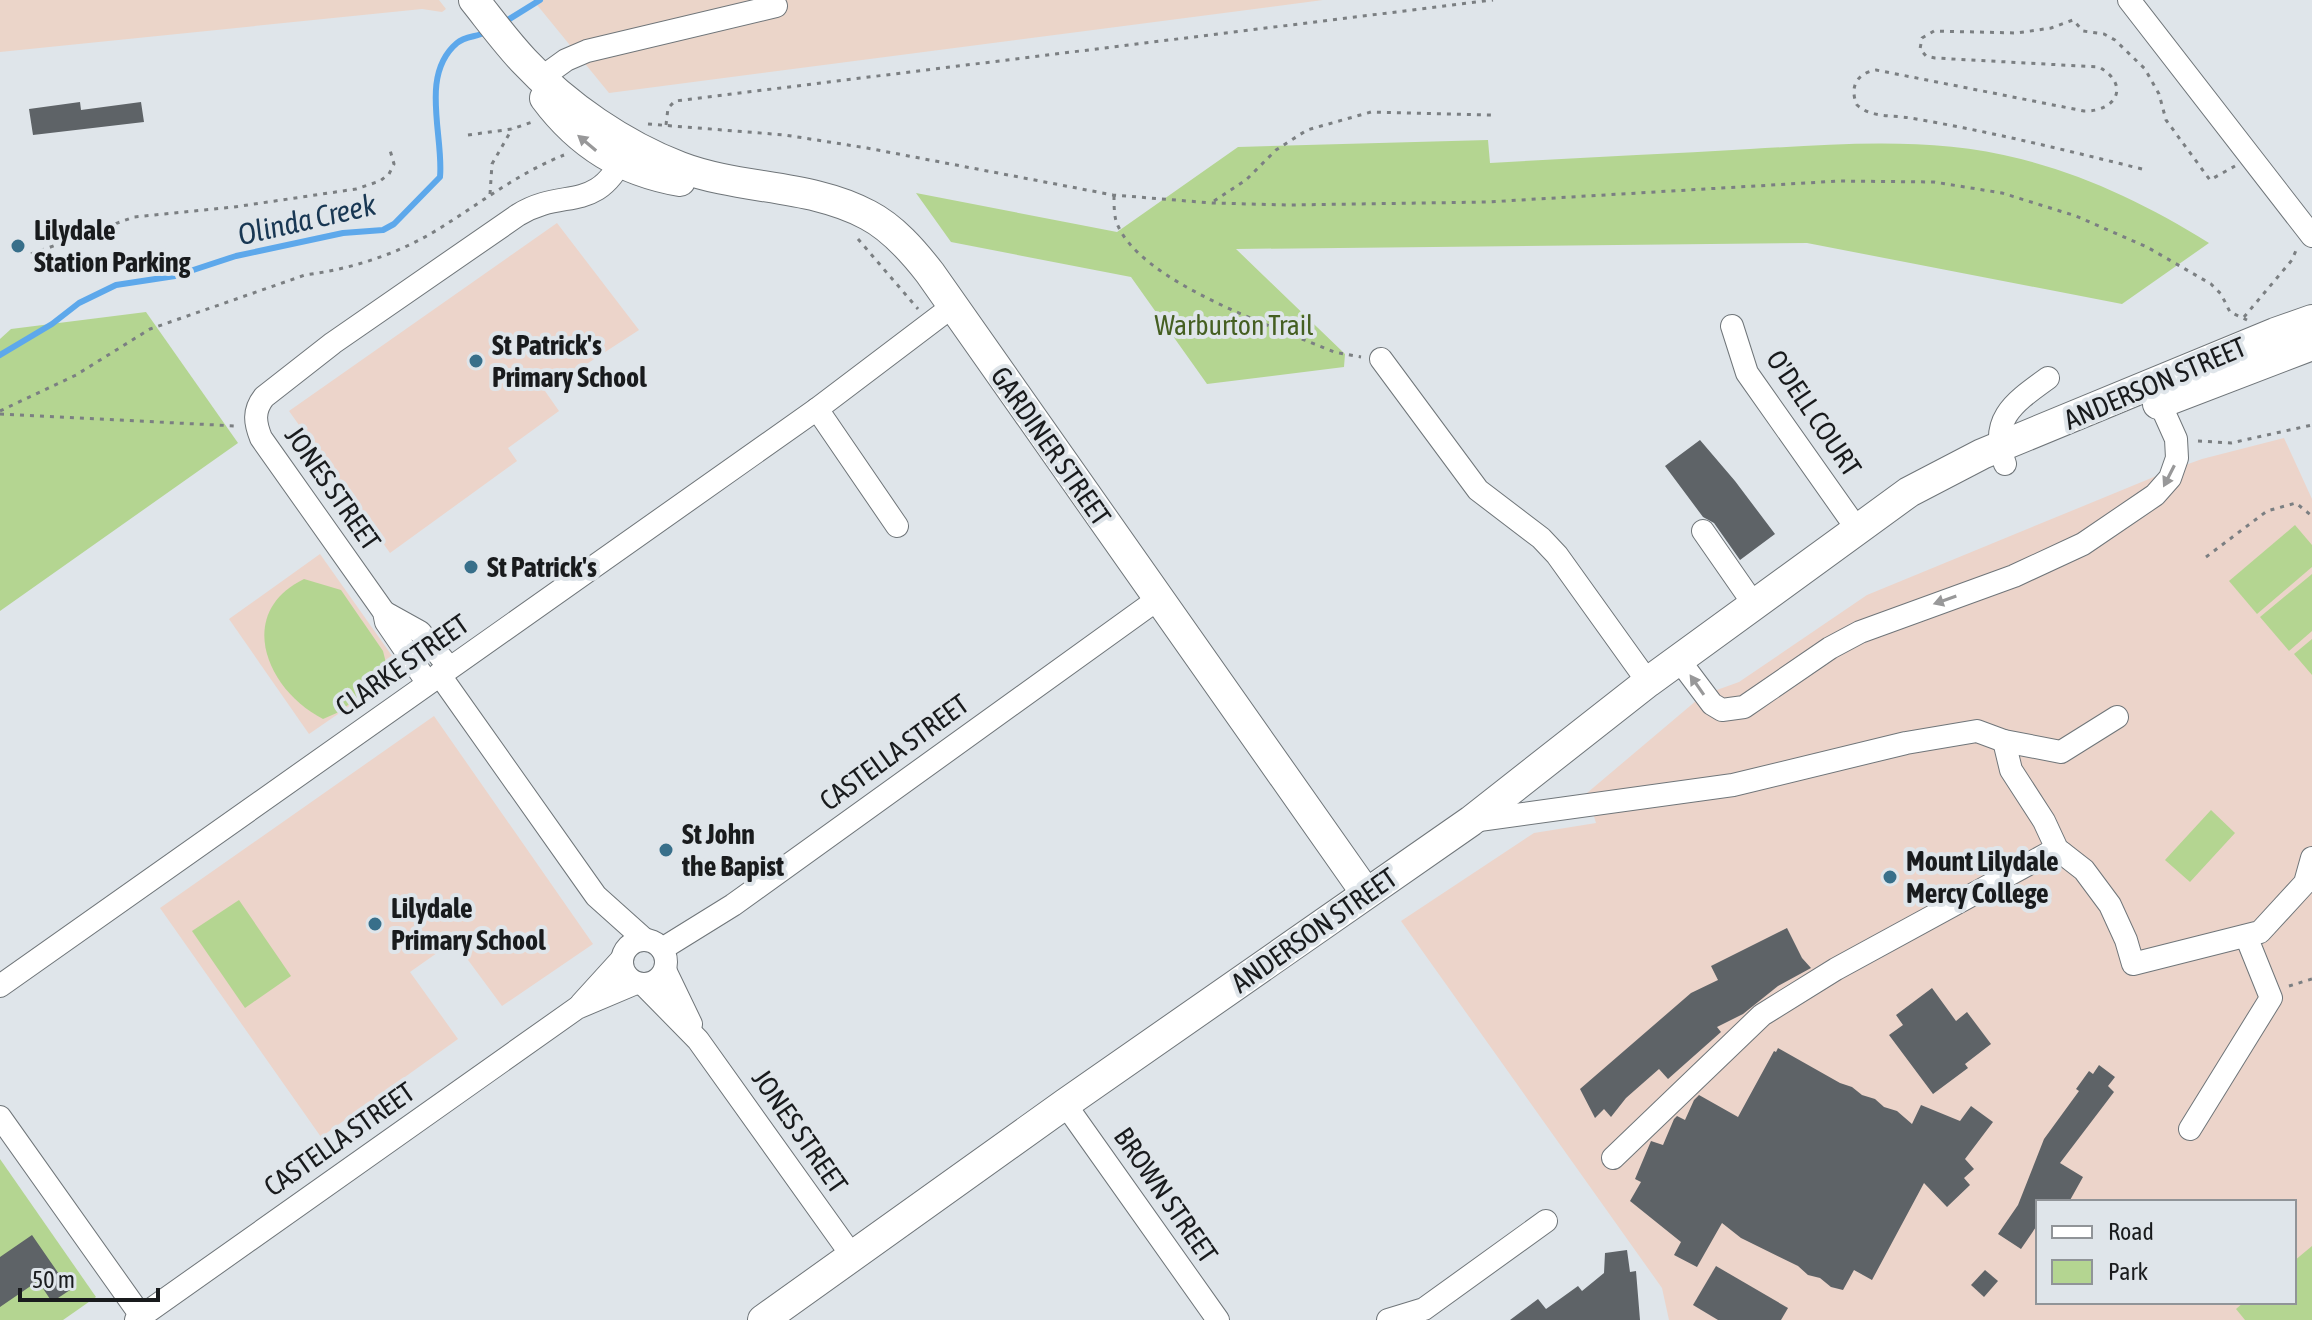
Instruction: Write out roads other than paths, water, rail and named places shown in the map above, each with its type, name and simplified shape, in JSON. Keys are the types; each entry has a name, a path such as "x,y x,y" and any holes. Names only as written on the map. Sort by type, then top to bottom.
{"main road":[{"path":"474,0 541,78 630,143"},
{"path":"516,52 554,110 599,153 630,143"},
{"name":"GARDINER STREET","path":"630,143 657,177 740,184 815,198 868,215 907,245 1366,893"},
{"name":"ANDERSON STREET","path":"2156,394 2275,333 2312,320"},
{"name":"ANDERSON STREET","path":"763,1320 1065,1104 1471,821 1753,603 1923,483 1959,464 2002,455 2156,394 2312,345"}],"street":[{"path":"2129,0 2240,160 2304,238"},
{"path":"541,78 566,60 587,51 776,6"},
{"name":"JONES STREET","path":"630,143 613,176 596,192 524,212 333,343 264,397 257,410 256,427 384,612 420,632 438,675 596,896 657,953 698,1040 853,1257"},
{"name":"CLARKE STREET","path":"0,986 817,409 953,306"},
{"path":"2275,333 2312,312"},
{"name":"O'DELL COURT","path":"1732,326 1747,373 1857,529"},
{"path":"1381,359 1478,490 1541,538 1557,555 1648,682"},
{"name":"ANDERSON STREET","path":"2002,455 2000,429 2008,411 2048,378"},
{"path":"1679,660 1712,704 1722,710 1744,707 1830,648 1860,632 2014,576 2083,544 2160,490 2170,478 2177,458 2176,439 2156,394"},
{"path":"817,409 897,526"},
{"path":"1703,531 1753,603"},
{"name":"CASTELLA STREET","path":"657,953 733,905 1158,599"},
{"path":"1471,821 1733,785 1906,743 1977,731 2004,741 2061,752 2117,717"},
{"path":"2004,741 2011,770 2062,853 2084,870 2110,905 2133,964 2260,932 2305,883 2312,858"},
{"path":"1613,1158 1762,1015 1962,898 2047,854 2062,853"},
{"name":"JONES STREET","path":"596,896 622,957"},
{"path":"2190,1129 2271,998 2246,936"},
{"path":"631,943 657,953 656,980 639,983 624,974 622,957 631,943"},
{"name":"CASTELLA STREET","path":"140,1319 577,1008 622,957"},
{"name":"JONES STREET","path":"639,983 698,1040"},
{"name":"CASTELLA STREET","path":"577,1008 639,983"},
{"name":"BROWN STREET","path":"1065,1104 1218,1320"},
{"path":"0,1117 140,1319"},
{"path":"1388,1320 1424,1309 1546,1221"}],"waterway":[{"name":"Olinda Creek","path":"503,23 540,0"},
{"name":"Olinda Creek","path":"0,355 52,324 79,303 116,285 175,276 236,256 343,233 383,230 394,224 440,177 436,89 446,56 460,41 486,32"}],"place":[{"name":"Lilydale Station Parking","path":"18,246"},
{"name":"St Patrick's Primary School","path":"476,361"},
{"name":"St Patrick's","path":"471,567"},
{"name":"St John the Bapist","path":"666,850"},
{"name":"Mount Lilydale Mercy College","path":"1890,877"},
{"name":"Lilydale Primary School","path":"375,924"}],"park label":[{"name":"Warburton Trail","path":"1234,325"}]}
